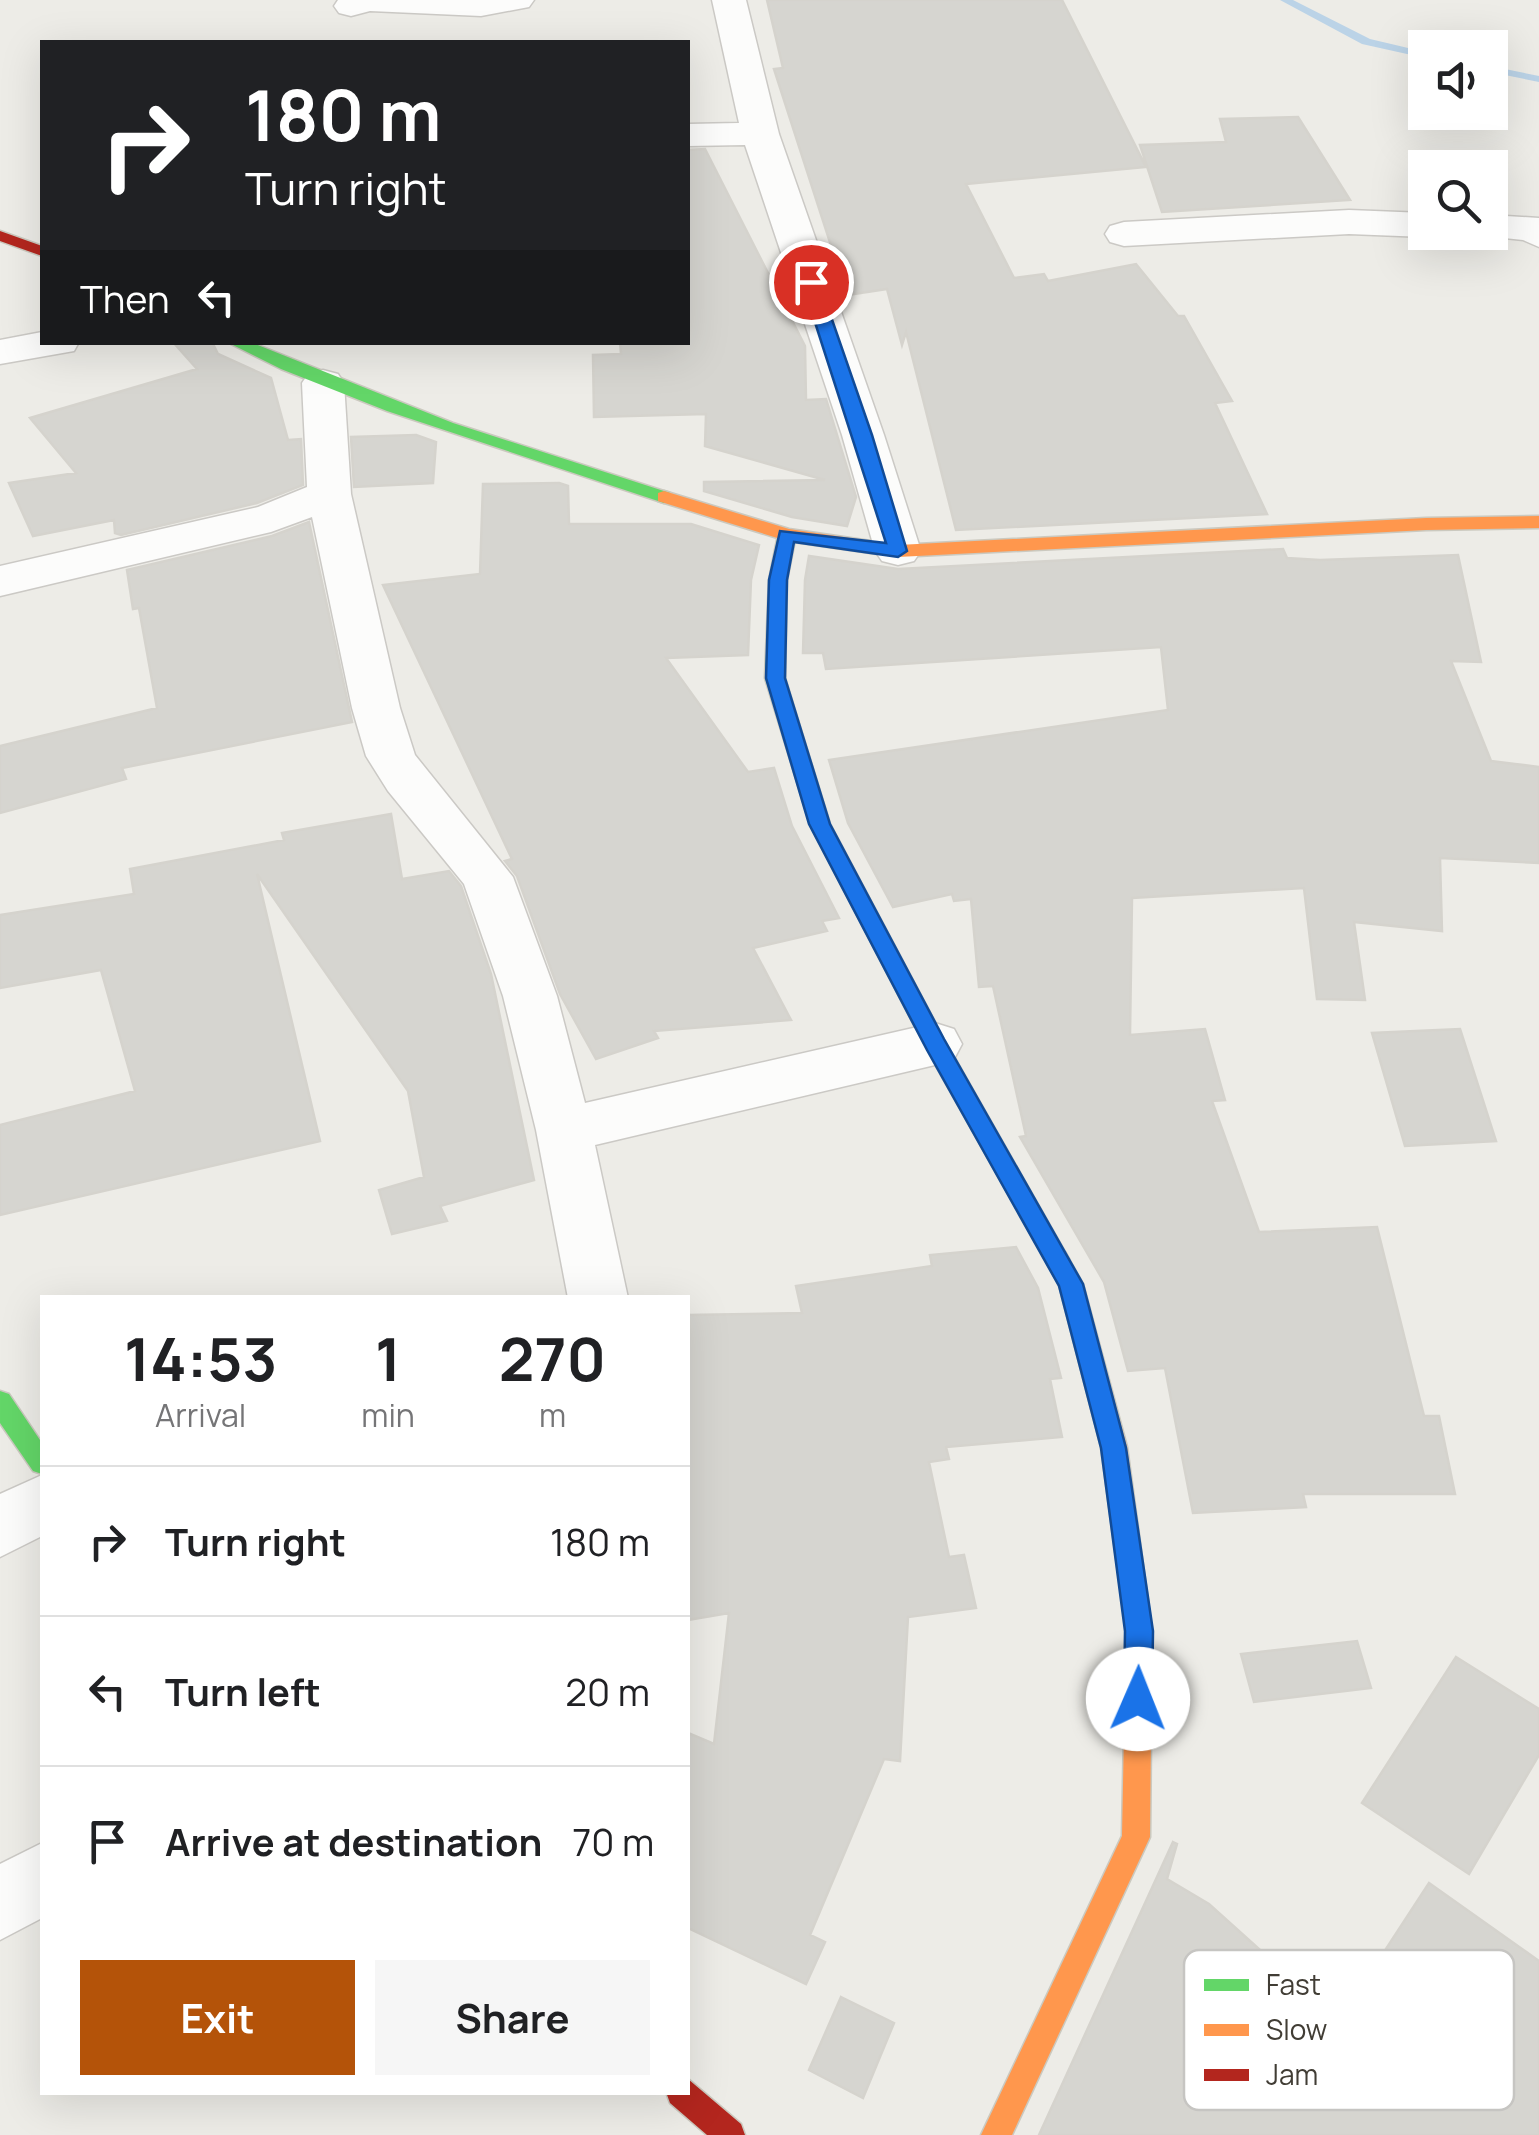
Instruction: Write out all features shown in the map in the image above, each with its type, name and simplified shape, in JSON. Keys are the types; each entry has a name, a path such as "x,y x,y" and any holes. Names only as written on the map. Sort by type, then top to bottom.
{"street":[{"path":"351,6 365,0 482,6 517,0"},
{"path":"729,0 760,134 864,435 898,551"},
{"path":"690,135 760,134"},
{"path":"1124,234 1349,222 1408,224"},
{"path":"1508,228 1535,229 1539,235"},
{"path":"0,236 40,251"},
{"path":"0,352 41,345"},
{"path":"241,345 322,383 464,435 786,536 898,551 1136,542 1426,524 1539,522"},
{"path":"322,383 330,494 376,708 391,756 405,779 487,877 530,996 564,1130 597,1295"},
{"path":"0,581 271,518 330,494"},
{"path":"786,536 778,580 776,678 820,824 935,1044 1071,1284 1114,1448 1139,1631 1136,1837 996,2135"},
{"path":"564,1130 935,1044"},
{"path":"0,1402 40,1460"},
{"path":"0,1528 40,1504"},
{"path":"0,1904 40,1879"},
{"path":"684,2095 730,2135"}],"building":[{"path":"767,0 1062,0 1146,167 966,184 1014,278 1044,274 1048,281 1136,264 1178,316 1184,316 1232,401 1215,403 1267,514 956,530 906,332 902,345 887,289 847,295 774,69 783,68"},
{"path":"1298,117 1350,200 1162,212 1140,145 1226,142 1220,119"},
{"path":"705,149 805,346 806,400 826,399 856,497 847,526 792,517 704,491 704,482 825,480 705,446 706,414 594,417 593,355 621,354 620,345 690,345 690,150"},
{"path":"176,345 214,345 218,354 271,378 288,440 301,439 303,485 257,503 121,535 115,533 114,520 33,536 9,483 76,473 30,418 197,369"},
{"path":"416,435 436,442 433,483 354,487 351,437"},
{"path":"483,484 568,486 569,524 691,524 759,545 751,580 748,655 666,658 748,772 774,768 792,826 839,918 822,921 827,931 753,948 791,1020 654,1031 658,1038 596,1059 560,994 517,876 505,861 512,859 383,585 480,574"},
{"path":"309,522 352,722 122,768 126,779 0,813 0,746 157,708 139,608 133,609 127,570 272,536"},
{"path":"1283,549 1287,558 1320,560 1458,555 1481,662 1451,661 1491,761 1539,767 1539,863 1440,858 1442,931 1354,922 1365,1000 1317,999 1304,888 1132,898 1130,1035 1205,1029 1225,1100 1212,1101 1259,1232 1377,1227 1424,1416 1439,1416 1455,1494 1303,1494 1306,1507 1193,1513 1165,1368 1128,1371 1104,1282 1020,1137 1026,1136 993,986 979,987 971,899 954,901 952,894 893,907 848,823 829,760 1168,710 1161,647 826,669 823,653 803,653 805,580 809,556 898,569"},
{"path":"391,814 402,879 449,871 461,886 491,974 534,1180 440,1206 447,1221 392,1234 379,1190 424,1177 408,1091 257,874 320,1141 0,1215 0,1125 135,1091 101,970 0,988 0,915 134,894 130,869 284,840 282,833"},
{"path":"1460,1029 1496,1141 1405,1146 1372,1033"},
{"path":"1016,1247 1038,1288 1061,1378 1050,1379 1062,1437 946,1447 949,1459 929,1462 949,1557 964,1555 976,1608 908,1617 900,1761 884,1759 810,1935 825,1942 806,1984 690,1929 690,1734 714,1744 729,1613 690,1620 690,1315 802,1313 796,1286 932,1266 930,1255"},
{"path":"1357,1641 1371,1688 1254,1702 1241,1654"},
{"path":"1456,1657 1539,1709 1539,1755 1469,1874 1362,1803"},
{"path":"1173,1842 1177,1844 1167,1879 1209,1904 1260,1950 1184,1950 1184,2110 1514,2110 1514,1950 1385,1950 1429,1883 1539,1961 1539,2135 1039,2135"},
{"path":"841,1997 894,2023 863,2098 809,2070"}],"waterway":[{"path":"1285,0 1366,42 1408,51"},
{"path":"1508,73 1539,79"}],"traffic: fast":[{"path":"242,345 393,408 664,497"},
{"path":"787,535 778,580 775,678 820,824 935,1044 1057,1259"},
{"path":"0,1402 40,1460"}],"traffic: slow":[{"path":"664,497 787,535 898,551 1426,524 1539,522"},
{"path":"996,2135 1136,1837 1139,1631 1114,1447 1071,1284 1057,1259"}],"traffic: jam":[{"path":"0,236 40,250"},
{"path":"684,2095 730,2135"}],"route":[{"path":"811,282 864,435 898,551 786,536 778,580 776,678 820,824 935,1044 1071,1284 1114,1448 1139,1631 1138,1699"}]}
